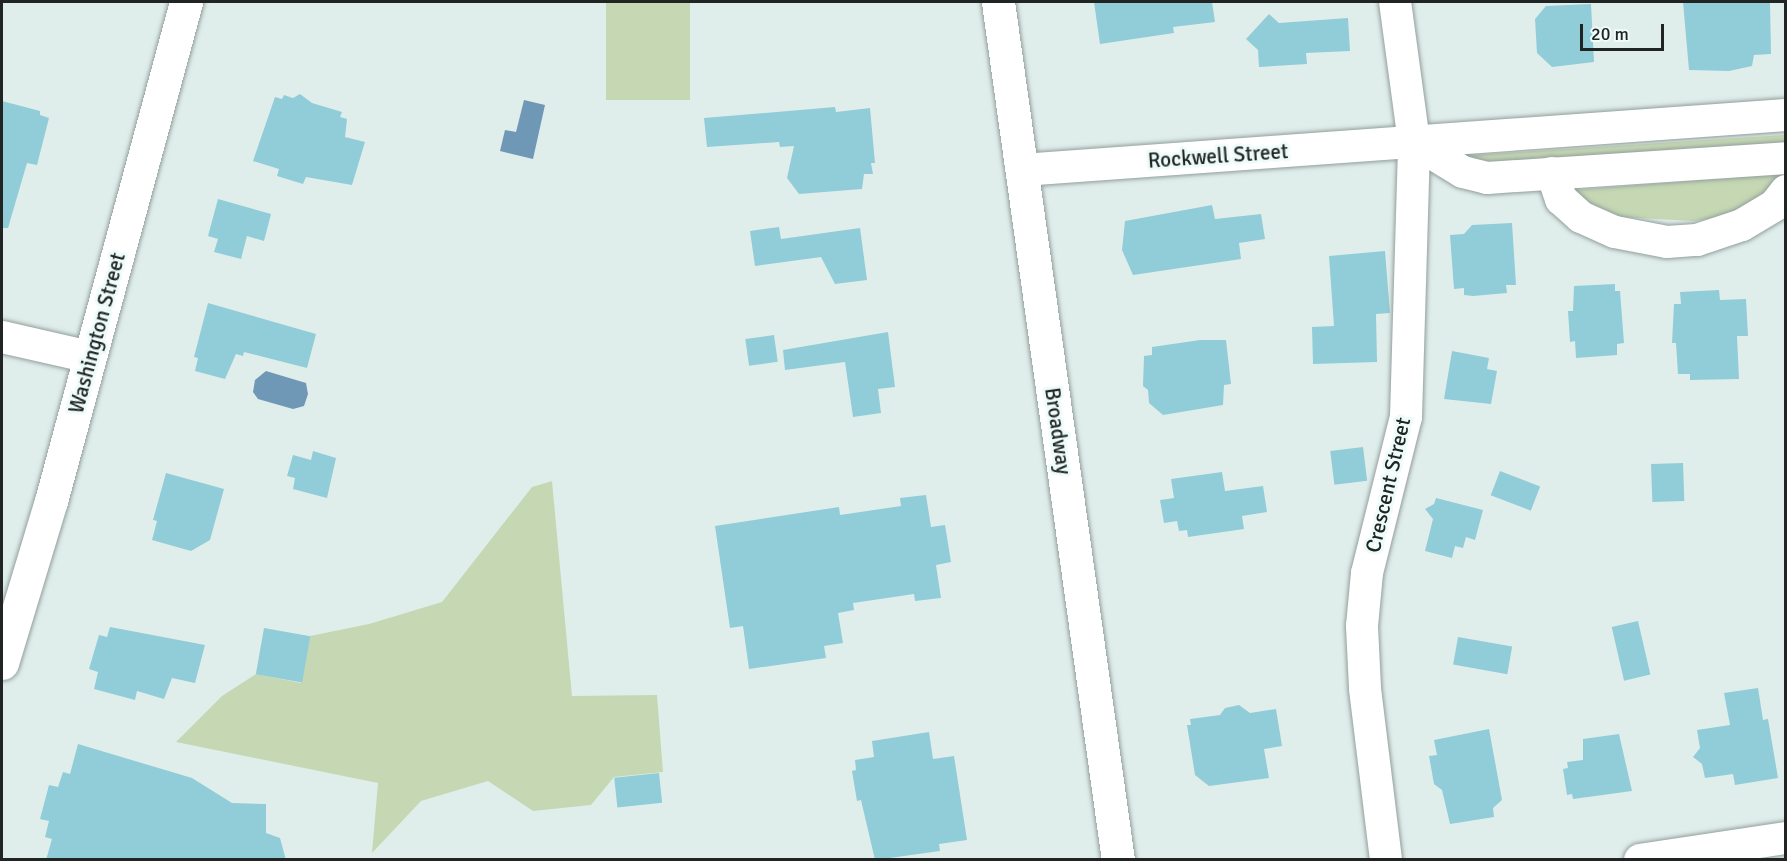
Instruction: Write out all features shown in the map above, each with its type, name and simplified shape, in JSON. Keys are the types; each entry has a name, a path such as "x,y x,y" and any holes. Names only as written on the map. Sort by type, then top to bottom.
{"main road":[{"name":"Washington Street","path":"2,663 90,357 186,2"},
{"name":"Broadway","path":"998,2 1118,860"}],"street":[{"name":"Crescent Street","path":"1386,860 1365,688 1362,626 1367,573 1406,417 1414,142 1395,2"},
{"name":"Rockwell Street","path":"1022,170 1785,116"},
{"path":"1414,142 1476,176 1785,158"},
{"path":"1552,173 1561,199 1581,217 1615,232 1667,242 1697,240 1742,225 1775,205 1785,191"},
{"path":"2,337 90,357"},
{"path":"1640,860 1785,838"}],"green space":[{"path":"606,2 690,2 690,100 606,100"},
{"path":"1785,135 1785,145 1477,165 1471,159 1474,155"},
{"path":"1777,174 1778,180 1760,202 1720,217 1694,221 1619,217 1587,205 1575,190"},
{"path":"552,481 572,696 657,695 663,772 614,777 591,805 533,811 488,781 421,801 372,853 378,783 176,742 222,696 256,674 301,683 310,636 369,624 442,602 532,487"}],"water":[{"path":"524,100 545,105 533,159 500,151 505,130 516,132"},
{"path":"266,371 306,383 308,394 304,406 293,409 258,399 253,392 255,380"}],"building":[{"path":"1094,2 1212,2 1215,22 1173,27 1174,33 1100,44"},
{"path":"1683,2 1770,2 1771,54 1754,55 1752,66 1729,71 1689,70"},
{"path":"1591,4 1594,62 1552,67 1537,53 1535,19 1546,6"},
{"path":"1269,14 1279,23 1348,18 1350,51 1306,53 1307,64 1259,67 1258,50 1246,39"},
{"path":"300,94 312,103 342,112 340,117 347,119 345,137 365,142 352,185 306,177 303,184 277,176 279,169 253,161 275,97 282,99 284,95 293,98"},
{"path":"2,101 40,111 40,115 49,118 37,165 27,163 8,228 2,228"},
{"path":"835,107 836,112 870,108 875,163 871,163 873,174 864,174 862,189 799,194 787,178 794,146 780,147 779,142 707,147 704,118"},
{"path":"218,199 271,214 264,241 247,236 241,259 214,252 218,239 208,236"},
{"path":"1212,205 1215,219 1261,214 1265,239 1239,243 1241,259 1133,275 1122,250 1125,221"},
{"path":"1512,223 1516,285 1506,285 1507,293 1473,296 1464,295 1464,288 1454,289 1450,235 1464,234 1472,225"},
{"path":"779,227 781,239 860,228 867,280 835,284 821,257 755,266 750,231"},
{"path":"1385,251 1390,313 1376,314 1377,362 1313,364 1312,327 1334,326 1329,256"},
{"path":"1615,284 1615,291 1620,291 1624,343 1617,344 1617,355 1576,358 1575,341 1570,342 1568,311 1573,311 1574,286"},
{"path":"1719,290 1720,300 1746,299 1748,336 1737,336 1739,379 1690,380 1690,374 1678,374 1676,343 1672,343 1674,304 1681,304 1680,292"},
{"path":"208,303 316,334 307,368 244,352 243,356 236,354 225,379 195,371 198,358 194,357"},
{"path":"888,332 895,387 878,389 881,413 853,417 845,362 785,370 783,350"},
{"path":"774,335 778,362 749,366 745,339"},
{"path":"1200,340 1226,340 1231,384 1224,385 1223,405 1163,415 1149,403 1148,390 1143,386 1144,356 1152,355 1152,347"},
{"path":"1452,351 1489,358 1487,369 1497,371 1491,404 1444,399"},
{"path":"1363,447 1367,481 1334,485 1330,451"},
{"path":"313,451 336,458 327,498 293,489 295,478 287,476 293,455 311,460"},
{"path":"1683,463 1684,501 1652,502 1651,464"},
{"path":"1500,471 1540,486 1531,511 1491,495"},
{"path":"1222,472 1225,491 1263,486 1267,512 1242,516 1244,529 1188,537 1187,530 1179,531 1177,521 1164,523 1160,500 1174,498 1171,479"},
{"path":"166,473 224,489 210,540 191,551 152,540 157,521 153,520"},
{"path":"926,495 931,527 945,525 951,562 936,565 941,598 915,601 914,594 853,603 854,610 838,613 843,643 824,646 826,658 749,669 743,626 730,628 715,526 839,507 840,515 901,506 900,498"},
{"path":"1436,498 1483,510 1475,540 1466,537 1463,548 1455,546 1452,558 1425,551 1433,519 1425,509 1434,504"},
{"path":"1638,621 1650,675 1624,681 1612,627"},
{"path":"110,627 205,645 195,683 172,678 164,699 137,691 135,700 94,689 98,672 89,669 99,635 107,637"},
{"path":"264,628 310,636 302,682 256,674"},
{"path":"1458,637 1512,647 1507,674 1453,665"},
{"path":"1758,688 1763,720 1768,719 1778,778 1735,785 1733,774 1705,778 1702,764 1693,757 1700,748 1697,730 1730,725 1724,693"},
{"path":"1239,705 1250,713 1276,709 1282,746 1264,749 1269,778 1209,786 1195,775 1187,725 1191,725 1190,719 1220,715 1225,708"},
{"path":"1489,729 1502,800 1493,808 1494,817 1450,824 1442,790 1434,784 1429,756 1437,755 1434,740"},
{"path":"929,732 933,759 954,756 967,840 939,844 940,851 875,860 861,800 857,801 852,771 856,770 855,760 874,757 872,741"},
{"path":"1619,734 1632,791 1573,799 1572,794 1567,795 1563,769 1568,768 1567,762 1583,760 1583,739"},
{"path":"78,744 192,778 232,803 266,804 266,833 280,838 286,860 46,860 52,839 45,837 49,821 40,819 49,785 58,787 63,772 70,774"},
{"path":"659,773 662,803 617,808 614,778"}]}
